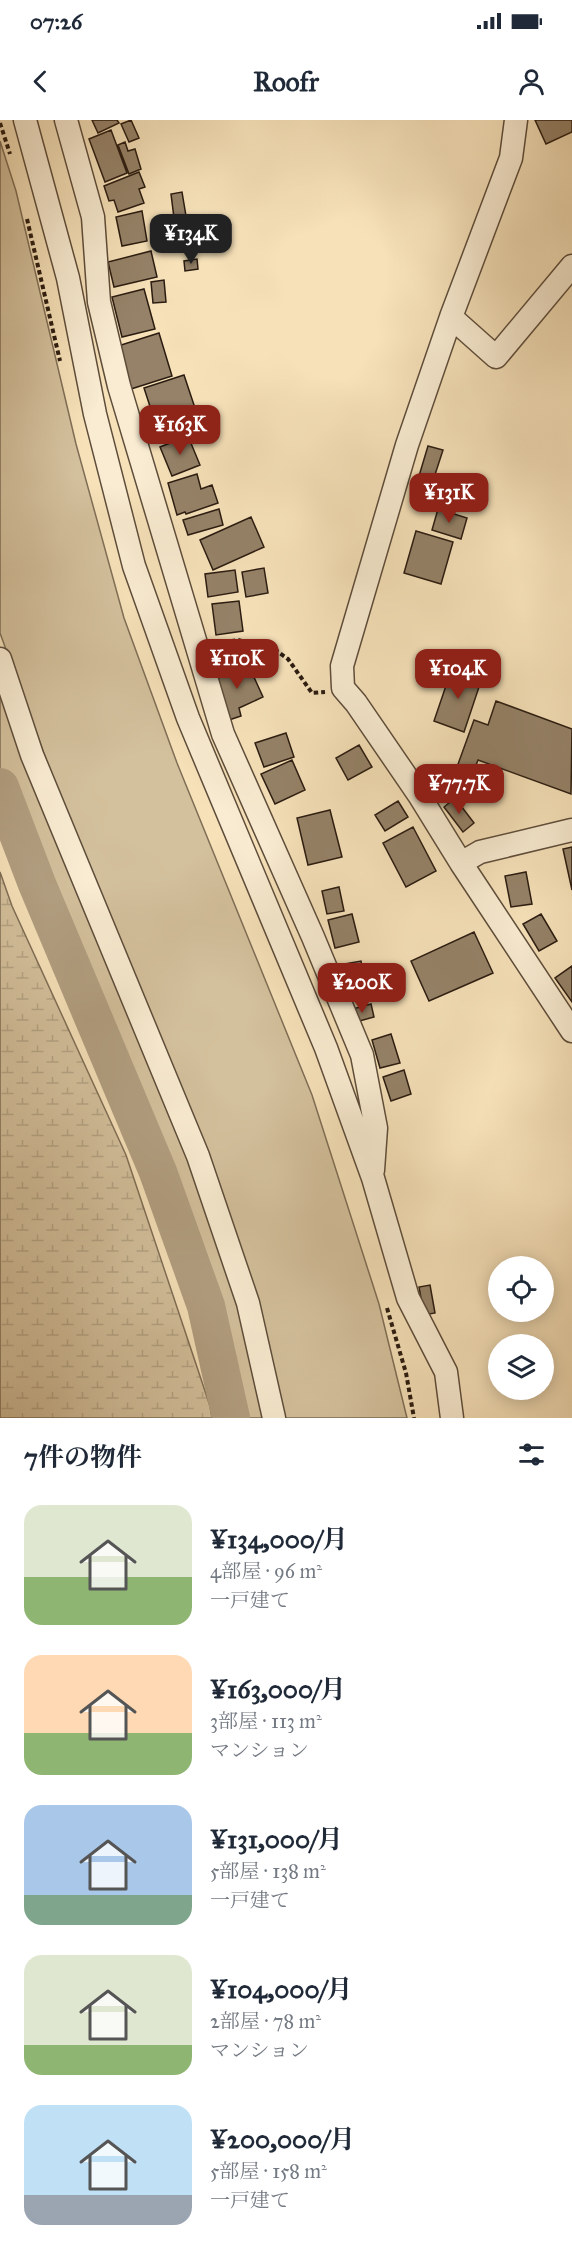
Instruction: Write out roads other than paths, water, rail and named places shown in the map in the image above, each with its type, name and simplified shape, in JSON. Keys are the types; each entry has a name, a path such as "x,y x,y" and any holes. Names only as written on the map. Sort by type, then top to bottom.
{"street":[{"path":"25,120 68,278 95,414 134,566 188,718 326,1048 373,1178 408,1298 446,1372 452,1418"},
{"path":"66,120 93,217 99,302 119,386 223,734 313,937 362,1055 376,1128 373,1178"},
{"path":"516,120 511,158 451,317 407,445 342,666 343,688 356,703 419,795 461,864 572,1030"},
{"path":"451,317 496,357 572,267"},
{"path":"0,659 32,755 198,1156 248,1303 274,1418"},
{"path":"461,864 480,852 572,830"}],"waterway":[{"path":"0,787 37,884 158,1172 206,1306 231,1418"}]}
